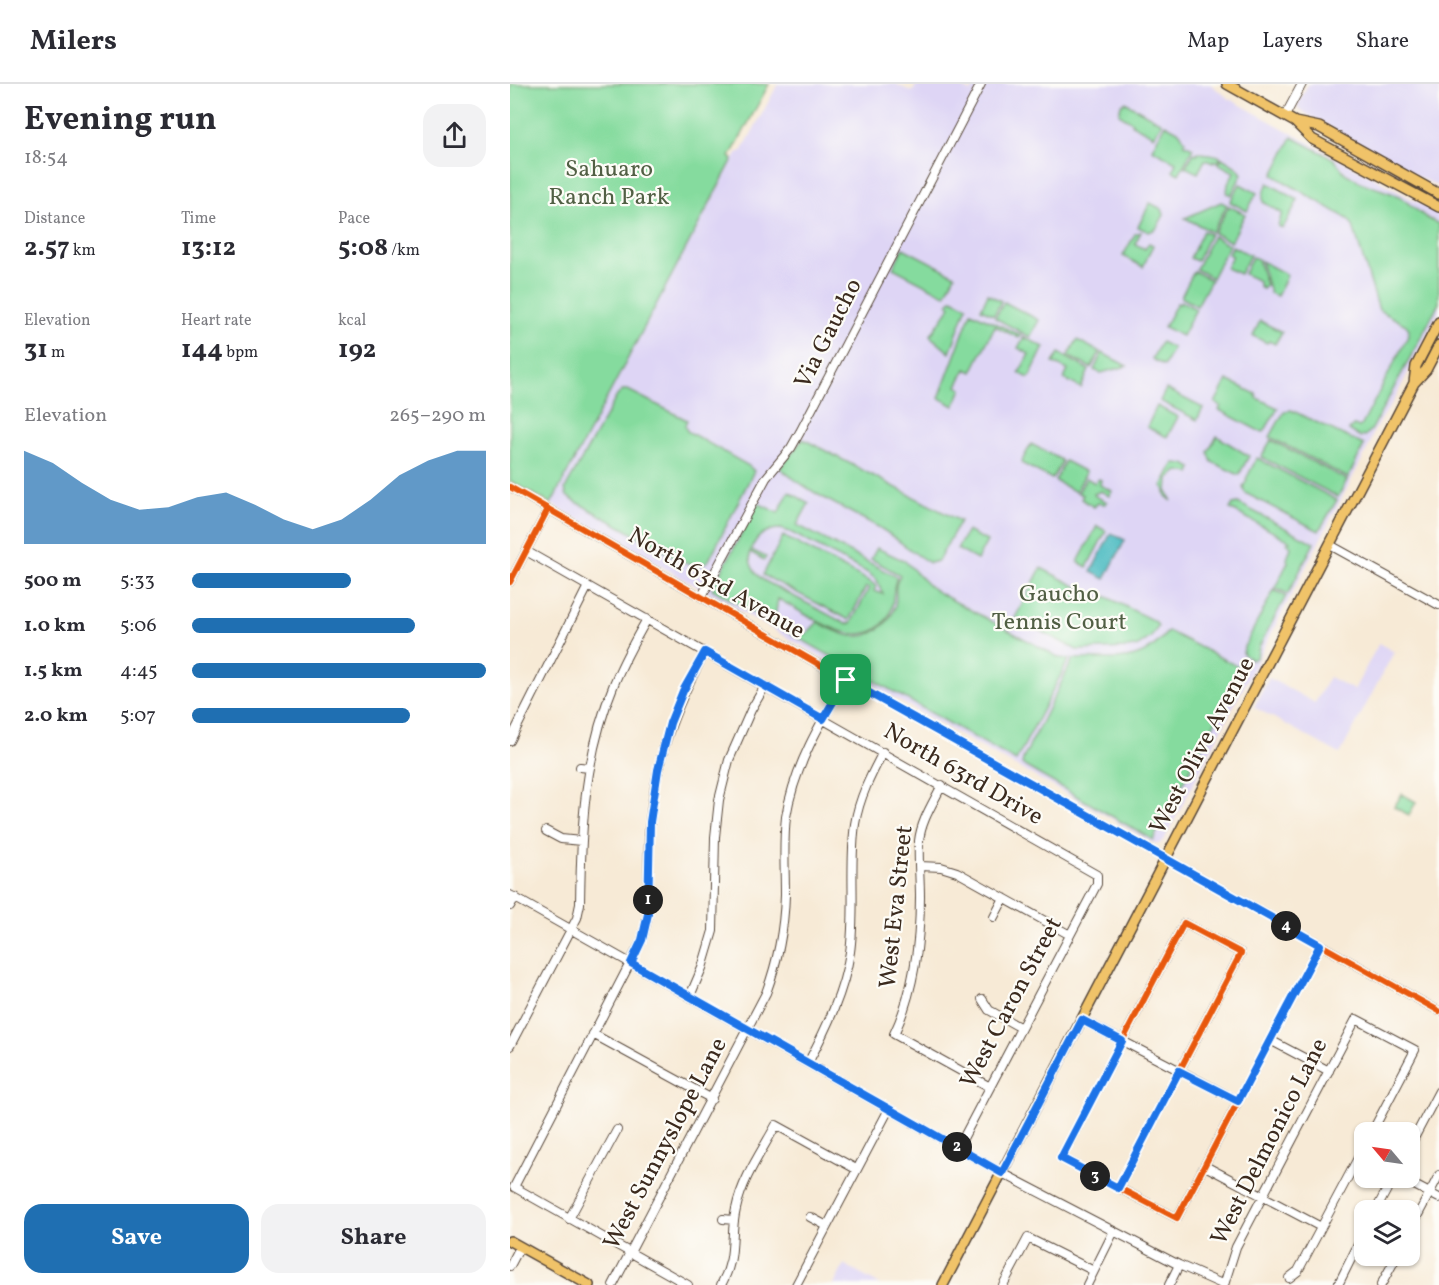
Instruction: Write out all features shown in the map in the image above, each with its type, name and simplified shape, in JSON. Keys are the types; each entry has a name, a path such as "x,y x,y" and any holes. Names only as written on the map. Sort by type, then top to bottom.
{"main road":[{"path":"1227,84 1295,122 1312,139 1439,207"},
{"path":"1295,122 1319,127 1439,194"},
{"path":"1337,152 1350,152 1380,168 1385,164"},
{"name":"West Olive Avenue","path":"1414,383 1416,366 1439,322"},
{"name":"West Olive Avenue","path":"943,1285 1414,383 1426,370 1439,345"},
{"path":"510,1241 589,1285"}],"street":[{"name":"Via Gaucho","path":"702,596 766,478 791,448 800,432 981,84"},
{"path":"1285,116 1302,84"},
{"name":"North 63rd Avenue","path":"510,488 846,680 1439,1011"},
{"path":"510,582 549,509"},
{"path":"1330,545 1439,605"},
{"name":"North 63rd Drive","path":"526,551 1097,875"},
{"path":"510,741 588,586"},
{"path":"510,1046 571,930 580,904 585,768 614,684 647,619"},
{"path":"688,1285 514,1187 642,940 648,914 650,822 658,770 670,723 683,691 705,652"},
{"name":"West Sunnyslope Lane","path":"613,1285 748,1029 770,981 781,940 785,832 790,799 805,755 846,680"},
{"path":"690,996 702,968 713,932 715,837 719,800 729,760 747,718 765,686"},
{"path":"808,1063 832,1014 847,965 853,921 855,823 863,794 883,752"},
{"name":"West Eva Street","path":"942,785 923,825 919,842 919,928 914,966 904,1009 894,1034 990,1087"},
{"path":"546,831 561,839 581,841"},
{"path":"920,866 941,867 957,872 1070,935"},
{"name":"West Caron Street","path":"958,1148 1097,884 1097,875"},
{"path":"510,906 512,896 1002,1173 1179,1265 1224,1285"},
{"path":"994,917 1004,898"},
{"path":"1118,1188 1241,952 1184,923 1061,1158 1118,1188 1178,1218 1320,945"},
{"path":"982,999 989,1010 1021,1028"},
{"name":"West Delmonico Lane","path":"1224,1285 1236,1246 1356,1019 1415,1050 1377,1122"},
{"path":"1082,1020 1238,1101"},
{"path":"593,1034 711,1099"},
{"path":"1270,1040 1329,1071"},
{"path":"1420,1127 1439,1091"},
{"path":"796,1285 888,1109"},
{"path":"721,1285 731,1263 736,1207 745,1184 776,1125 856,1169"},
{"path":"569,1219 617,1130"},
{"path":"1205,1166 1321,1227"},
{"path":"1289,1278 1298,1271 1354,1171"},
{"path":"1420,1211 1439,1175"},
{"path":"1420,1188 1439,1198"},
{"path":"810,1217 827,1226"},
{"path":"723,1219 734,1220"},
{"path":"1087,1285 1114,1231"},
{"path":"1003,1285 1028,1238 1094,1271"},
{"path":"510,1266 520,1246"},
{"path":"734,1246 744,1246"},
{"path":"1338,1285 1354,1253"},
{"path":"1169,1285 1179,1265"},
{"path":"1381,1285 1391,1266"}],"shaded area":[{"path":"778,84 896,84 912,92 917,84 955,84 971,92 975,84 1210,84 1228,98 1439,214 1439,312 1394,400 1374,431 1370,444 1165,838 1159,844 1150,842 551,504 737,153 742,151"},
{"path":"1308,84 1439,84 1439,187 1298,109 1297,106"},
{"path":"1379,643 1394,652 1340,754 1254,707 1269,678 1315,703 1329,677 1354,690"},
{"path":"844,1265 880,1285 834,1285"}],"green space":[{"name":"Sahuaro Ranch Park","path":"510,84 769,84 730,157 733,159 551,504 510,481"},
{"path":"1125,102 1162,123 1154,136 1119,114 1121,105"},
{"path":"1165,124 1180,132 1185,141 1184,144 1193,148 1179,174 1173,171 1176,162 1152,149"},
{"path":"1292,137 1334,159 1345,173 1360,182 1399,196 1427,218 1439,224 1439,303 1372,429 1365,436 1360,437 1349,430 1354,425 1359,427 1362,425 1408,336 1409,329 1379,310 1353,226 1348,219 1273,175"},
{"path":"1194,153 1221,157 1218,162 1214,160 1213,163 1205,160 1198,173 1185,167"},
{"path":"1222,158 1238,168 1242,174 1231,195 1227,193 1228,184 1234,172 1219,164"},
{"path":"1268,183 1298,200 1283,228 1278,226 1282,213 1263,202 1263,194"},
{"path":"1240,184 1257,193 1247,211 1230,202"},
{"path":"1221,202 1227,205 1212,232 1185,218"},
{"path":"1150,203 1162,209 1164,215 1156,229 1149,232 1138,227"},
{"path":"1229,206 1245,214 1231,242 1214,233"},
{"path":"1203,231 1210,234 1197,261 1190,258"},
{"path":"1141,232 1135,244 1145,249 1149,243 1153,245 1143,267 1123,256 1135,234"},
{"path":"1213,236 1229,245 1212,278 1196,269"},
{"path":"1232,246 1250,255 1240,274 1226,268 1232,256 1228,254"},
{"path":"903,248 955,275 945,295 893,268"},
{"path":"1252,257 1258,259 1266,286 1263,289 1259,287 1259,281 1244,274"},
{"path":"1261,261 1287,276 1277,296 1270,293"},
{"path":"1194,271 1211,280 1197,306 1181,297"},
{"path":"988,294 1001,301 994,315 981,309"},
{"path":"952,299 967,306 950,353 930,336 951,306 948,304"},
{"path":"1181,301 1196,309 1182,336 1164,327 1177,303 1180,304"},
{"path":"1004,302 1039,320 1030,337 995,318"},
{"path":"971,312 1021,335 1019,338 995,326 972,372 966,369 957,386 962,389 954,406 939,398"},
{"path":"1260,321 1282,332 1275,344 1253,336"},
{"path":"1024,337 1044,347 1029,378 1019,373 1029,354 1018,348"},
{"path":"1077,340 1100,352 1091,368 1068,356"},
{"path":"1161,342 1173,348 1164,366 1152,359"},
{"path":"1059,353 1089,370 1081,388 1064,379 1068,370 1053,363"},
{"path":"1102,353 1127,366 1101,373 1094,370"},
{"path":"1227,380 1278,408 1264,432 1219,410 1221,406 1215,403"},
{"path":"1166,389 1203,408 1197,420 1160,401"},
{"path":"623,390 628,390 687,420 685,426 687,431 754,471 709,560 703,564 694,565 684,562 567,496 565,489 617,396"},
{"path":"1157,406 1178,417 1167,437 1147,427"},
{"path":"1291,410 1364,445 1348,478 1270,437 1284,412"},
{"path":"1217,436 1249,456 1239,475 1212,462 1208,452"},
{"path":"803,439 960,521 938,561 930,563 880,528 815,493 780,468"},
{"path":"1271,440 1347,480 1338,497 1261,457"},
{"path":"1031,444 1062,462 1052,479 1021,463"},
{"path":"1257,458 1337,500 1319,531 1245,493 1243,487"},
{"path":"1065,461 1086,472 1076,492 1055,481"},
{"path":"1174,463 1185,464 1192,468 1190,473 1178,471 1168,479 1167,492 1172,501 1166,496 1162,486"},
{"path":"1086,478 1095,483 1101,480 1100,485 1112,491 1109,496 1101,491 1094,494 1107,502 1105,504 1098,503 1094,507 1081,499 1083,495 1078,493"},
{"path":"789,492 809,503 797,525 897,577 890,612 877,629 864,634 835,629 778,599 775,618 789,630 806,634 818,622 840,633 864,636 882,627 894,609 896,584 900,575 871,559 877,548 905,561 929,586 941,594 1060,658 1069,659 1016,761 712,589 758,503 778,513","holes":["781,529 868,573 877,580 883,594 874,591 876,586 869,581 783,536 763,575 849,620 866,587 869,588 851,623 846,624 765,581 753,569 750,552 764,560 766,557 751,550 753,545 762,534 771,530"]},
{"path":"1238,503 1314,543 1288,594 1275,588 1288,562 1291,547 1287,543 1290,541 1230,509 1233,504"},
{"path":"1097,526 1106,531 1087,567 1078,562"},
{"path":"967,531 987,541 977,560 957,549"},
{"name":"Gaucho Tennis Court","path":"1041,568 1102,600 1105,596 1156,622 1158,627 1151,637 1138,646 1077,650 1015,618"},
{"path":"1274,590 1286,596 1259,647 1257,657 1252,660 1243,654 1244,647"},
{"path":"1168,631 1243,669 1153,840 1022,764 1073,659 1114,659 1136,656 1158,643"},
{"path":"1402,794 1416,802 1409,815 1394,807"}],"water":[{"path":"1111,533 1125,540 1105,579 1091,572"}],"cycle path":[{"path":"510,487 846,680 1439,1011"},
{"path":"510,582 548,509"},
{"path":"1118,1188 1241,953 1184,923 1061,1158 1177,1218 1320,945"}],"route":[{"path":"705,652 823,719 846,680 1320,945 1238,1101 1179,1071 1118,1188 1061,1158 1122,1041 1082,1020 1002,1173 631,963 642,940 648,914 647,875 650,822 658,770 670,723 683,691 705,652"}]}
